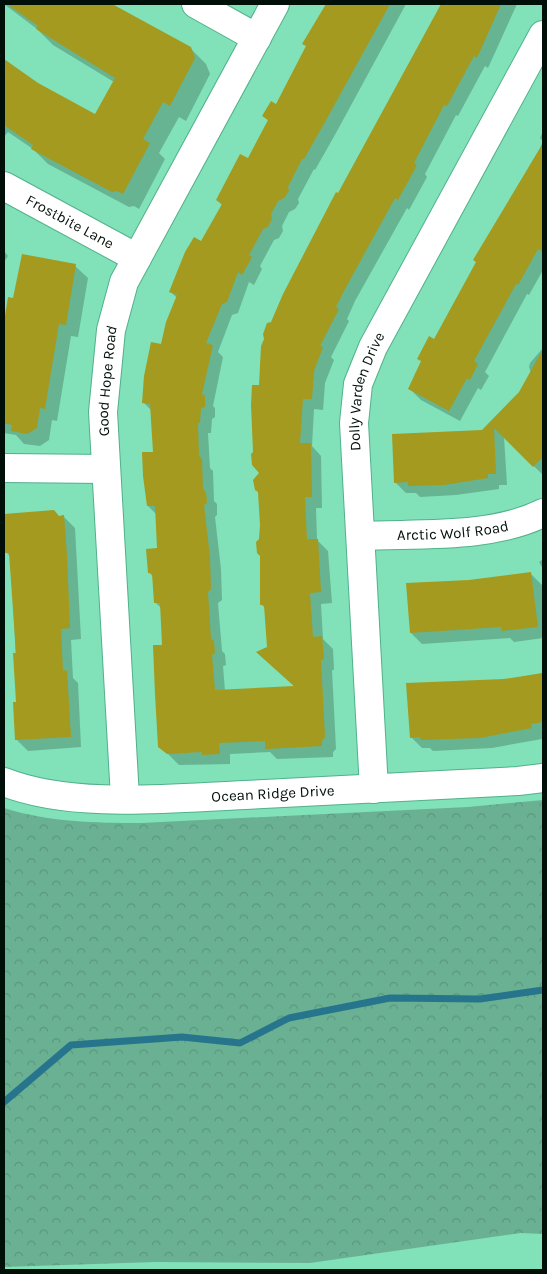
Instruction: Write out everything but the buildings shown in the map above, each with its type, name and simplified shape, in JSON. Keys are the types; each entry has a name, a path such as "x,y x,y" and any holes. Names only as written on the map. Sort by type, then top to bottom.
{"street":[{"path":"196,4 257,38"},
{"name":"Good Hope Road","path":"125,798 103,412 111,330 124,282 276,4"},
{"name":"Dolly Varden Drive","path":"374,789 354,424 358,384 364,364 543,35"},
{"name":"Frostbite Lane","path":"4,186 137,258"},
{"path":"4,468 106,469"},
{"name":"Arctic Wolf Road","path":"361,536 487,530 510,526 543,513"},
{"name":"Ocean Ridge Drive","path":"4,782 55,796 125,798 374,789 543,778"}],"green space":[{"path":"543,800 543,1234 521,1233 310,1263 155,1262 4,1267 4,808 55,819 141,823 468,807"}],"waterway":[{"path":"4,1102 71,1045 182,1037 240,1043 289,1018 390,998 480,999 543,990"}]}
